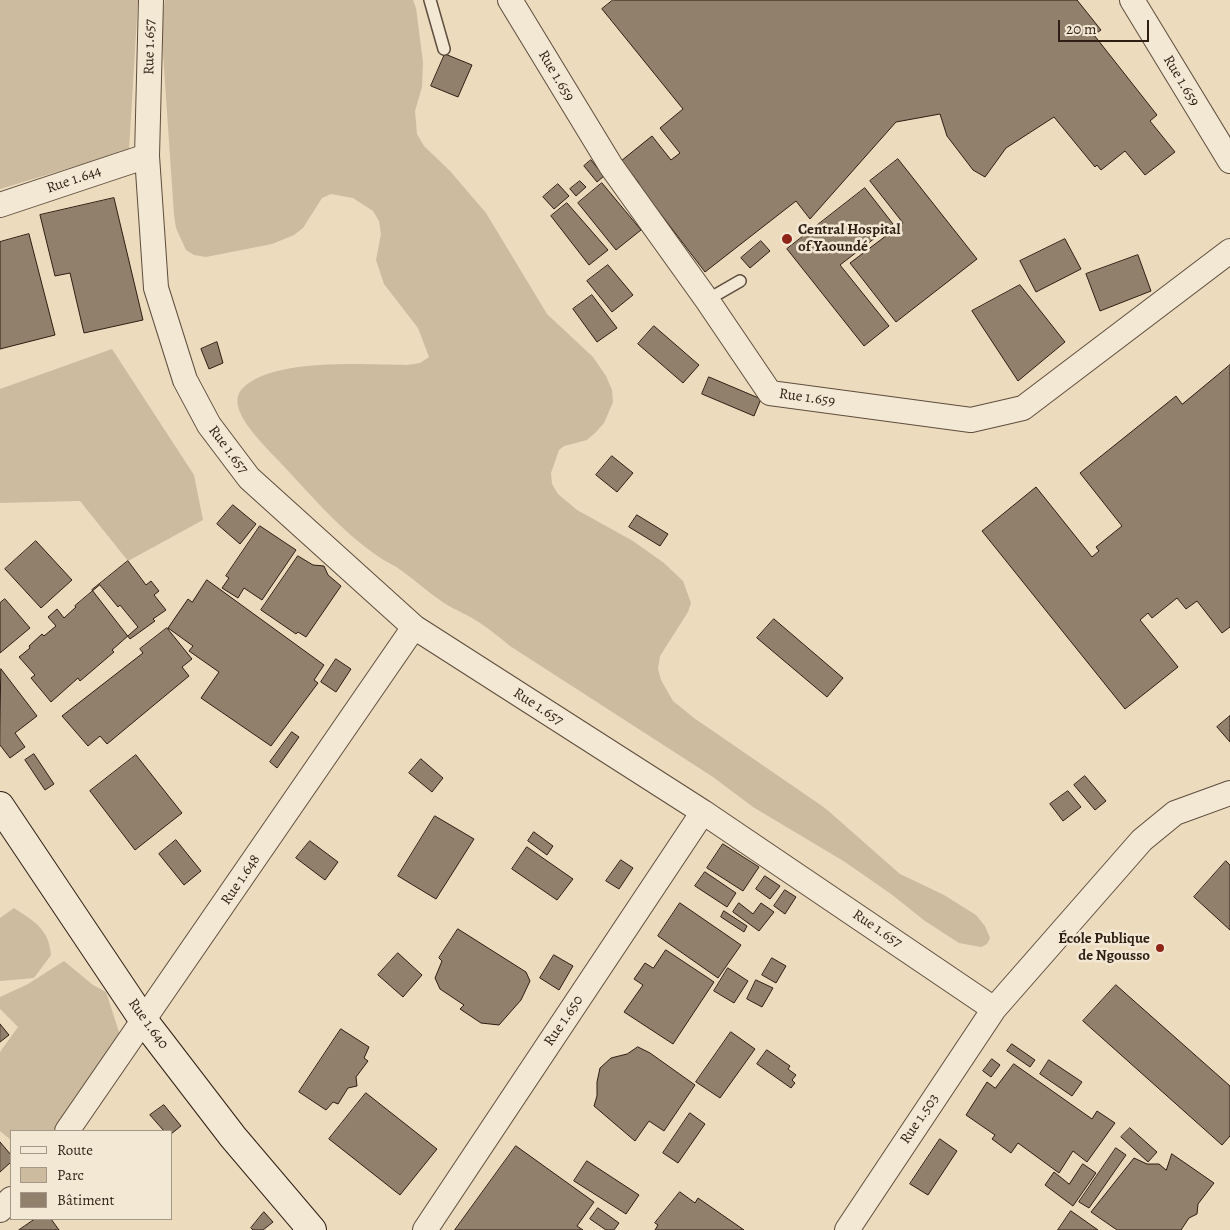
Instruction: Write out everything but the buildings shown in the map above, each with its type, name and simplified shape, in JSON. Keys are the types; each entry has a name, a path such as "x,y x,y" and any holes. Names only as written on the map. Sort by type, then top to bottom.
{"street":[{"name":"Rue 1.657","path":"151,0 148,156 156,288 185,380 209,425 249,478 414,627 703,812 994,1008"},
{"name":"Rue 1.659","path":"511,0 612,166 770,393 971,420 1023,408 1230,251"},
{"name":"Rue 1.659","path":"1132,0 1230,161"},
{"name":"Rue 1.644","path":"0,205 148,156"},
{"name":"Rue 1.648","path":"68,1130 414,627"},
{"path":"994,1008 1142,840 1175,813 1230,793"},
{"name":"Rue 1.640","path":"0,806 144,1021 232,1137 312,1230"},
{"name":"Rue 1.650","path":"425,1230 703,812"},
{"name":"Rue 1.503","path":"847,1230 994,1008"},
{"path":"0,1210 10,1201"}],"lane":[{"path":"430,0 444,50"},
{"path":"707,300 740,281"}],"green space":[{"path":"0,0 138,0 129,150 0,189"},
{"path":"165,0 413,0 416,8 423,62 422,87 415,111 417,134 424,146 450,171 486,213 547,314 593,357 606,376 612,390 613,402 604,423 587,440 564,446 559,450 551,473 552,484 558,494 577,510 633,541 664,563 683,581 691,603 688,612 660,656 658,669 661,680 673,701 694,718 825,808 900,874 944,895 976,915 985,926 990,938 987,944 981,947 959,943 925,921 891,894 845,862 753,807 713,777 510,646 476,620 444,603 350,534 323,509 261,441 241,415 238,405 238,397 242,389 256,379 297,367 345,364 407,365 420,363 429,357 418,328 384,284 376,260 381,234 379,221 373,211 353,198 331,194 322,198 303,228 294,235 272,244 206,257 194,255 186,250 176,228 174,215 161,24"},
{"path":"112,349 194,475 203,520 128,561 80,501 0,503 0,389"},
{"path":"14,908 34,922 44,932 50,946 51,955 34,978 0,981 0,918"},
{"path":"64,961 93,985 106,992 120,1035 72,1113 53,1130 10,1130 10,1139 0,1131 0,1052 18,1027 0,1009 0,997 28,984"}],"place":[{"name":"Central Hospital of Yaoundé","path":"787,239"},
{"name":"École Publique de Ngousso","path":"1160,948"}]}
